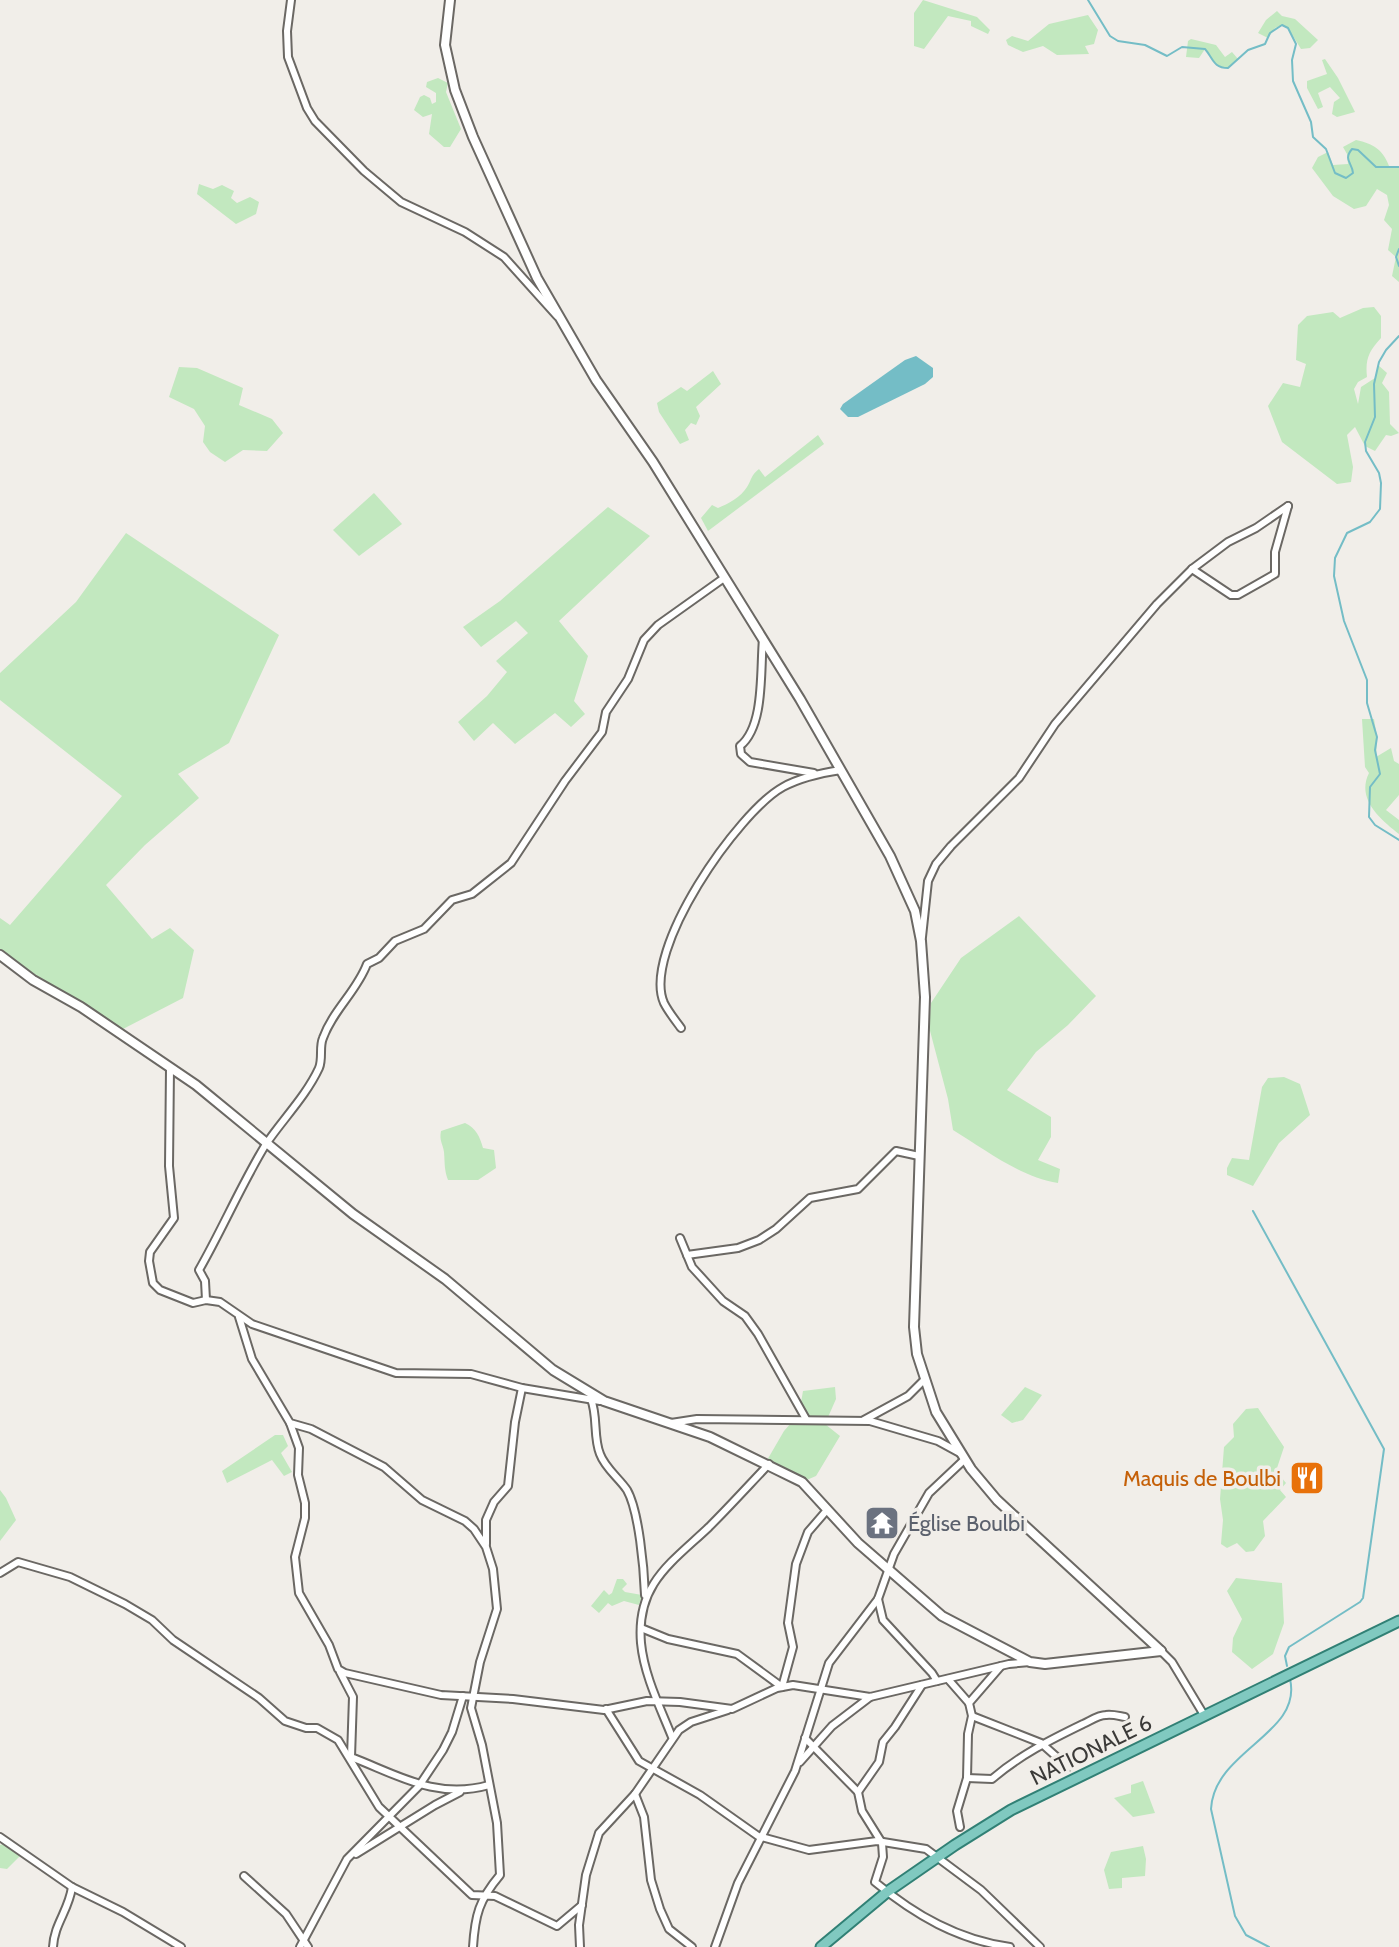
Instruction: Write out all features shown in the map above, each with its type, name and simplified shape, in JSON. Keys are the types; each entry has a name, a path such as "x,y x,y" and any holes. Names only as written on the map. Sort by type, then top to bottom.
{"main road":[{"name":"NATIONALE 6","path":"821,1947 887,1892 936,1857 1034,1798 1399,1621"}],"street":[{"path":"291,0 288,57 315,121 364,171 401,202 465,232 504,257 549,309 560,317"},
{"path":"450,0 445,45 455,90 524,249 596,380 653,462 748,612 890,856 915,911 921,941 925,997 914,1327 917,1354 936,1412 962,1456 997,1500 1172,1662 1204,1715"},
{"path":"921,941 928,881 936,864 1019,778 1055,724 1157,604 1192,569 1228,542 1256,528 1288,506 1275,552 1275,574 1238,595 1231,595 1192,569"},
{"path":"206,1300 205,1281 199,1270 267,1143 292,1112 316,1072 321,1061 322,1039 357,986 369,961 379,958 395,941 424,929 452,900 472,894 511,863 565,781 602,732 606,712 628,679 644,640 658,625 724,578"},
{"path":"763,639 758,714 749,739 740,746 741,754 750,762 817,774"},
{"path":"681,1028 663,1002 661,985 666,946 692,892 729,837 767,799 782,787 817,774 841,770"},
{"path":"0,955 24,974 81,1007 170,1068 353,1214 445,1279 553,1370 604,1401"},
{"path":"170,1068 169,1166 174,1218 150,1252 149,1261 153,1283 160,1290 193,1303 206,1300 220,1302 252,1324 396,1373 471,1374 522,1388 604,1401 671,1423 769,1464 802,1482 858,1543 942,1616 1030,1662"},
{"path":"687,1255 738,1248 759,1240 810,1198 858,1189 896,1151 919,1156"},
{"path":"680,1238 699,1276 723,1301 745,1316 753,1327 807,1419"},
{"path":"239,1317 252,1359 290,1423 299,1448 298,1475 305,1503 305,1518 295,1557 299,1593 329,1645 353,1697 351,1757"},
{"path":"864,1420 908,1396 924,1380"},
{"path":"473,1947 477,1909 500,1875 497,1823 482,1745 471,1708 489,1627 497,1609 486,1547 486,1520 494,1502 508,1486 522,1388"},
{"path":"582,1389 591,1399 601,1456 632,1502 646,1599"},
{"path":"671,1423 697,1419 864,1420 938,1441 962,1456"},
{"path":"290,1423 311,1429 384,1467 422,1500 465,1521 486,1547"},
{"path":"715,1947 732,1897 796,1767 820,1687 834,1655 878,1599 894,1554 929,1493 962,1456"},
{"path":"672,1737 641,1646 641,1628 649,1589 678,1552 707,1529 769,1464"},
{"path":"782,1687 793,1647 788,1623 796,1564 808,1532 827,1510"},
{"path":"0,1573 18,1562 70,1577 152,1620 173,1640 259,1698 285,1721 326,1732 343,1744 370,1796 388,1817 472,1895 495,1896 557,1926 582,1905"},
{"path":"878,1599 883,1620 937,1681"},
{"path":"641,1628 668,1639 737,1654 782,1687"},
{"path":"796,1767 812,1746 847,1713 870,1697 1001,1666 1089,1661 1161,1651"},
{"path":"969,1703 1001,1666"},
{"path":"338,1669 441,1695 606,1709 647,1701 732,1709"},
{"path":"948,1679 969,1703 972,1716 968,1734 967,1778 957,1811 960,1827"},
{"path":"858,1792 879,1762 883,1742 922,1685"},
{"path":"580,1947 582,1905 588,1862 595,1839 654,1769 672,1737 691,1722 732,1709 782,1687 820,1687 870,1697"},
{"path":"304,1945 347,1859 419,1786 452,1732 463,1696"},
{"path":"606,1709 639,1761 700,1795 761,1838 809,1850 865,1841 926,1849 981,1890 1040,1947"},
{"path":"972,1716 1041,1743 1068,1767"},
{"path":"967,1778 992,1779 1041,1743 1096,1717 1125,1717"},
{"path":"805,1738 858,1792 862,1811 882,1843 883,1857 875,1882 938,1925 988,1944 1010,1947"},
{"path":"351,1757 419,1786 463,1791"},
{"path":"347,1859 435,1805 463,1791 489,1785"},
{"path":"635,1794 644,1817 651,1880 660,1909 669,1929 692,1947"},
{"path":"0,1837 72,1887 123,1912 181,1947"},
{"path":"244,1876 286,1914 304,1945"},
{"path":"53,1947 56,1925 67,1909 72,1887"}],"green space":[{"path":"923,0 977,17 990,30 988,34 971,26 971,21 948,16 924,49 914,46 914,13"},
{"path":"1277,11 1282,16 1295,19 1318,40 1310,48 1301,49 1288,28 1282,25 1275,28 1268,38 1258,33 1266,20"},
{"path":"1088,15 1098,30 1094,44 1085,46 1089,54 1057,55 1043,46 1023,52 1008,45 1006,40 1012,36 1028,41 1049,24"},
{"path":"1191,39 1216,45 1225,57 1232,52 1238,59 1228,68 1223,68 1205,49 1199,58 1186,57"},
{"path":"1325,59 1355,112 1337,117 1332,114 1334,102 1340,98 1330,87 1318,93 1323,107 1318,109 1307,88 1307,81 1327,74 1322,60"},
{"path":"438,78 448,83 446,92 461,129 450,147 444,147 429,134 432,114 423,117 414,110 424,95 430,98 432,104 436,102 436,93 426,87 427,82"},
{"path":"1356,140 1377,148 1389,166 1399,167 1399,282 1392,276 1396,257 1388,250 1392,229 1384,220 1389,205 1387,195 1377,189 1366,206 1354,209 1333,196 1312,168 1318,157 1328,152 1333,165 1348,164 1343,147"},
{"path":"199,184 213,189 222,185 234,191 231,198 237,203 250,197 259,202 256,214 236,224 197,194"},
{"path":"1374,307 1381,316 1381,338 1369,356 1367,377 1358,382 1354,389 1358,404 1361,387 1375,378 1378,365 1387,373 1382,383 1389,392 1390,424 1399,433 1386,435 1375,451 1365,446 1355,427 1347,435 1353,467 1351,482 1337,484 1282,442 1268,406 1283,383 1300,387 1306,364 1296,360 1298,325 1307,316 1333,312 1340,318 1363,308"},
{"path":"179,367 197,368 243,388 239,405 272,419 283,433 267,451 243,450 225,462 210,452 203,442 205,426 194,409 169,397"},
{"path":"713,371 721,384 696,407 700,416 696,425 691,423 685,430 689,440 680,444 659,412 657,403 681,387 687,391"},
{"path":"818,435 824,444 708,531 701,518 712,505 718,508 734,500 759,469 765,477"},
{"path":"374,493 402,524 359,556 333,530"},
{"path":"608,507 650,536 559,621 588,656 574,701 585,714 571,727 555,713 515,744 493,723 474,741 458,722 487,696 507,672 496,661 528,633 516,621 481,647 463,627 500,601"},
{"path":"126,533 279,635 229,743 178,774 199,798 145,845 106,885 152,939 170,928 194,950 183,998 123,1029 37,976 0,949 0,918 10,925 122,796 0,700 0,673 76,602"},
{"path":"1362,719 1374,719 1376,757 1391,748 1394,761 1399,764 1399,795 1386,810 1399,820 1399,834 1378,815 1368,800 1366,782 1369,773 1365,767"},
{"path":"1019,916 1096,996 1036,1052 1007,1090 1051,1117 1051,1137 1038,1160 1060,1169 1058,1183 1017,1169 953,1130 929,1027 931,1003 961,958"},
{"path":"1284,1077 1300,1084 1310,1115 1279,1143 1253,1186 1227,1175 1232,1158 1249,1160 1262,1087 1268,1078"},
{"path":"465,1123 477,1133 483,1148 494,1150 496,1168 478,1180 448,1180 441,1131"},
{"path":"835,1387 836,1399 825,1424 840,1436 816,1476 802,1482 766,1462 784,1431 799,1414 803,1391"},
{"path":"1025,1387 1042,1395 1023,1420 1012,1423 1001,1415"},
{"path":"1258,1408 1284,1447 1276,1471 1286,1483 1280,1490 1286,1497 1263,1521 1265,1536 1254,1551 1246,1552 1237,1543 1227,1548 1221,1544 1224,1447 1234,1437 1233,1424 1246,1409"},
{"path":"275,1435 283,1435 288,1446 281,1453 292,1472 284,1476 272,1460 227,1483 222,1471"},
{"path":"0,1490 16,1520 0,1541"},
{"path":"1236,1578 1282,1583 1284,1623 1273,1654 1252,1669 1232,1652 1233,1638 1242,1619 1227,1591"},
{"path":"617,1579 623,1579 627,1584 622,1589 625,1592 642,1595 639,1605 624,1601 612,1606 608,1603 599,1613 591,1606 604,1590 609,1595 612,1593"},
{"path":"1143,1781 1155,1813 1133,1817 1114,1798 1131,1793 1131,1785"},
{"path":"6,1843 22,1849 20,1856 7,1869 0,1868 0,1845"},
{"path":"1143,1846 1145,1876 1122,1878 1122,1888 1109,1889 1104,1870 1111,1852"}],"water":[{"path":"916,356 933,368 933,377 925,384 858,417 848,417 840,409 905,360"}],"waterway":[{"path":"1088,0 1110,36 1118,41 1145,45 1167,56 1182,47 1205,49 1223,68 1228,68 1248,50 1265,44 1270,33 1282,25 1288,28 1296,44 1292,60 1293,81 1311,122 1313,137 1326,149 1335,173 1346,178 1353,173 1348,159 1352,149 1358,150 1376,167 1399,167"},
{"path":"1399,249 1396,257 1399,266"},
{"path":"1399,336 1379,362 1374,384 1375,417 1365,442 1366,451 1379,473 1380,509 1370,522 1347,533 1335,558 1334,576 1344,621 1367,680 1367,703 1377,737 1375,750 1380,774 1370,787 1369,817 1375,825 1399,840"},
{"path":"1253,1211 1384,1449 1363,1598 1289,1647 1285,1656 1287,1666"},
{"path":"1269,1947 1246,1935 1235,1916 1211,1809 1216,1789 1226,1772 1284,1714 1290,1698 1290,1679"}],"place":[{"name":"Maquis de Boulbi","path":"1307,1478"},
{"name":"Église Boulbi","path":"882,1523"}]}
